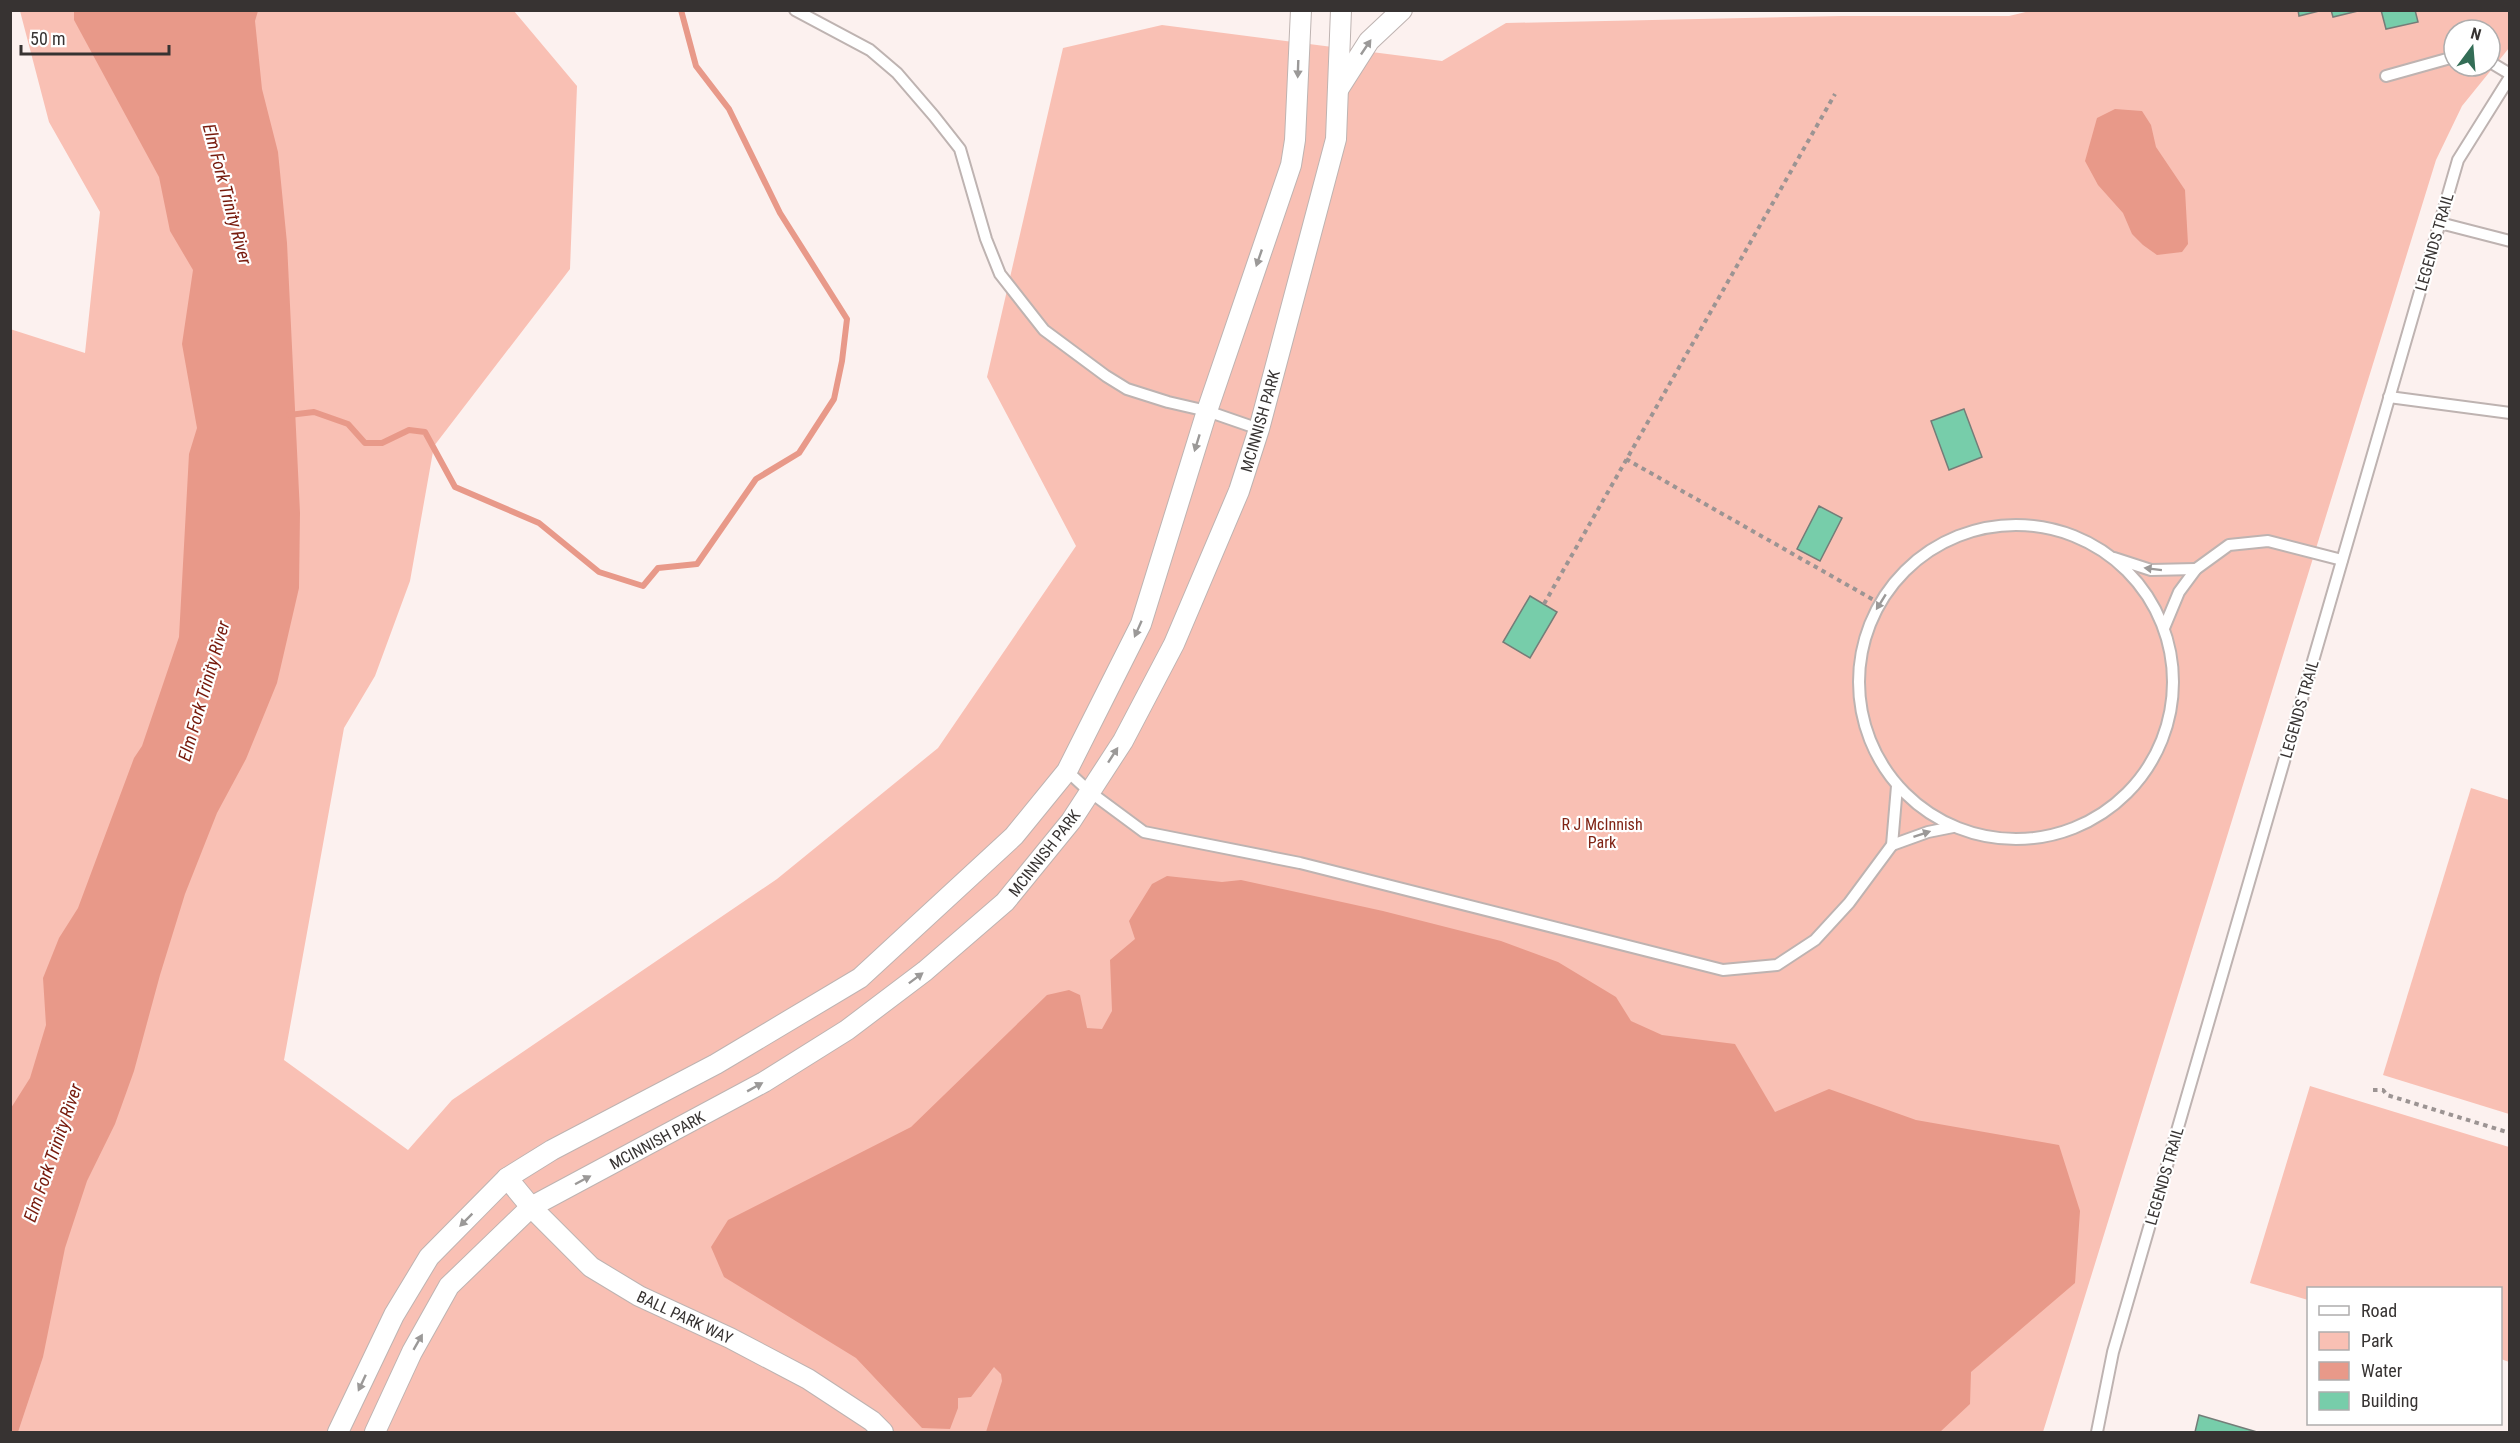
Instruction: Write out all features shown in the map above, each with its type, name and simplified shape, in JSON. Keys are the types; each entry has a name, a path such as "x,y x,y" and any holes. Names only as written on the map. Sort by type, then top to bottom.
{"street":[{"name":"MCINNISH PARK","path":"338,1432 394,1315 429,1257 507,1178 552,1150 716,1064 860,978 1014,836 1067,771 1141,624 1207,411 1291,165 1295,140 1301,10"},
{"name":"MCINNISH PARK","path":"375,1432 412,1352 449,1286 531,1207 764,1082 847,1030 925,971 1005,902 1071,821 1123,741 1174,644 1239,490 1259,429 1336,139 1341,10"},
{"path":"1338,91 1369,41 1402,10"},
{"name":"BALL PARK WAY","path":"507,1178 531,1207 591,1267 639,1296 730,1338 808,1379 872,1421 882,1432"}],"lane":[{"path":"795,10 870,50 897,73 960,148 986,239 1000,274 1044,330 1127,389 1207,411 1259,429"},
{"path":"2386,76 2442,60"},
{"name":"LEGENDS TRAIL","path":"2097,1432 2113,1352 2458,160 2510,75"},
{"path":"2440,223 2510,241"},
{"path":"2389,397 2510,413"},
{"path":"2112,557 2143,589 2164,628 2174,671 2170,715 2155,757 2132,789 2103,814 2068,831 2029,839 1990,838 1953,827 1923,810 1897,786 1875,754 1861,717 1857,678 1863,639 1879,603 1906,568 1943,542 1985,528 2029,525 2073,535 2112,557 2151,570 2196,569"},
{"path":"2164,628 2179,592 2196,569 2229,545 2268,541 2342,561"},
{"path":"1067,771 1090,792 1144,832 1300,863 1723,970 1777,965 1815,940 1849,903 1892,845 1897,786"},
{"path":"1892,845 1928,832 1953,827"}],"path":[{"path":"1544,604 1835,94"},
{"path":"1626,459 1879,603"},
{"path":"2373,1090 2383,1090 2387,1095 2510,1133"}],"green space":[{"name":"R J McInnish Park","path":"2034,10 2509,11 2509,48 2502,57 2502,18 2442,18 2442,78 2485,78 2462,106 2436,160 2043,1432 11,1432 10,329 85,353 100,212 49,122 20,11 514,11 577,86 570,269 434,446 410,581 375,676 344,728 284,1060 408,1150 452,1100 777,879 938,748 1076,546 987,377 1063,48 1162,25 1442,61 1506,23 1842,16 2009,16"},
{"path":"2471,788 2509,800 2509,1114 2383,1075"},
{"path":"2310,1086 2509,1147 2509,1362 2502,1359 2502,1287 2307,1287 2307,1300 2250,1283"}],"water":[{"name":"Elm Fork Trinity River","path":"74,11 258,11 255,21 262,89 278,152 287,243 300,513 299,588 277,683 246,759 217,813 185,894 134,1071 115,1124 87,1181 65,1248 43,1357 18,1432 11,1432 11,1108 30,1078 46,1025 43,978 59,938 78,908 134,758 142,746 179,637 189,454 197,428 182,344 193,270 170,231 159,177 74,20"},
{"path":"2115,109 2142,111 2151,125 2156,147 2185,190 2188,244 2182,252 2157,255 2143,245 2132,234 2123,213 2098,185 2085,161 2097,118"},
{"path":"1167,876 1222,882 1241,880 1383,911 1501,941 1558,962 1616,997 1631,1021 1662,1035 1735,1044 1775,1112 1829,1089 1916,1120 2059,1145 2080,1211 2075,1283 1971,1372 1970,1404 1940,1432 986,1432 1002,1381 1001,1374 994,1367 971,1397 958,1398 958,1408 950,1429 922,1428 856,1358 724,1277 711,1247 728,1220 911,1127 1047,995 1069,990 1080,995 1087,1028 1102,1029 1112,1011 1110,960 1135,939 1129,921 1152,884"}],"building":[{"path":"2298,10 2323,10 2299,16"},
{"path":"2331,10 2362,10 2333,17"},
{"path":"2381,10 2415,10 2418,22 2386,29"},
{"path":"1964,409 1982,457 1949,470 1931,421"},
{"path":"1819,506 1842,518 1820,561 1797,549"},
{"path":"1530,596 1557,612 1530,658 1503,642"},
{"path":"2199,1415 2257,1432 2195,1432"}],"waterway":[{"path":"289,415 314,412 348,424 365,443 382,443 409,430 425,432 455,487 539,523 599,572 643,586 658,568 697,564 756,479 799,453 834,399 842,361 847,319 780,213 729,109 696,66 681,10"}]}
